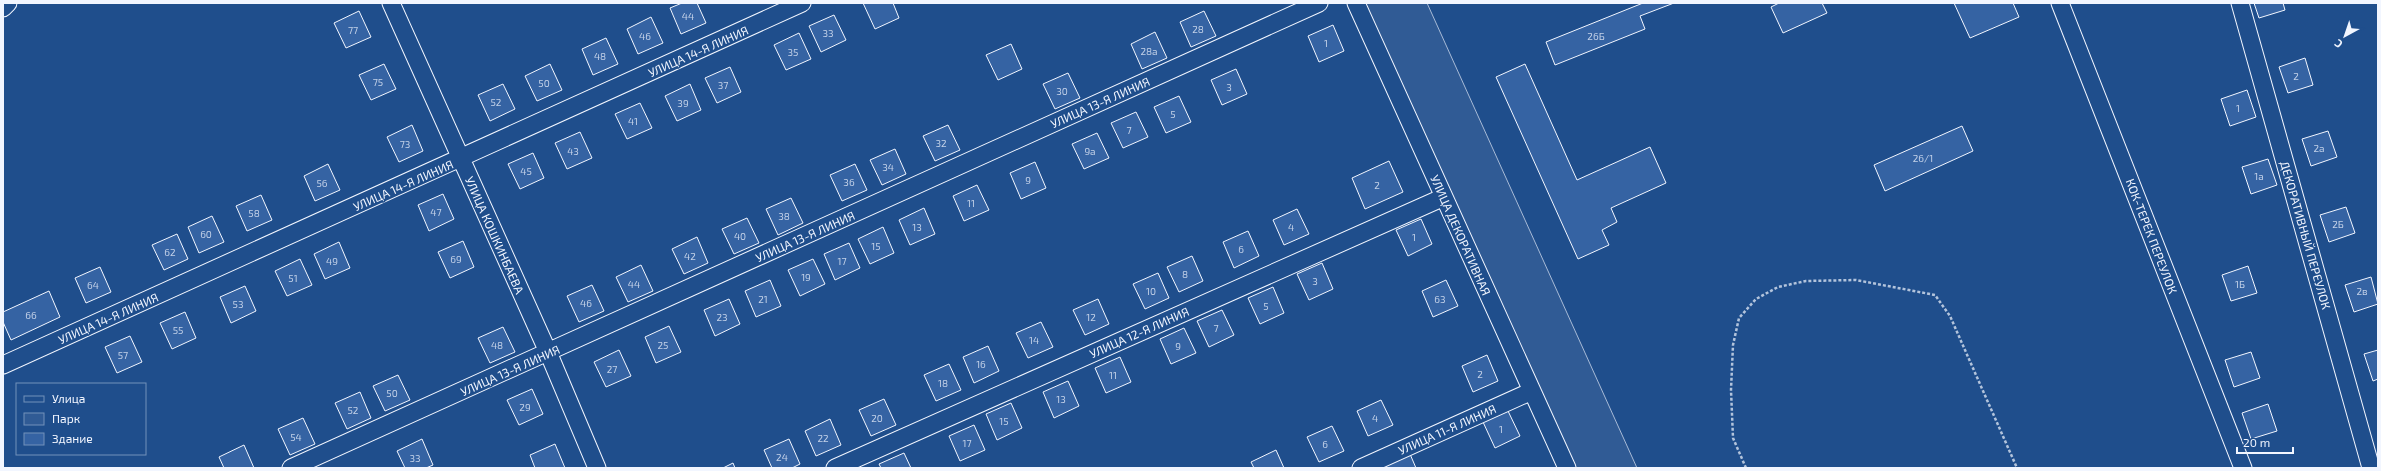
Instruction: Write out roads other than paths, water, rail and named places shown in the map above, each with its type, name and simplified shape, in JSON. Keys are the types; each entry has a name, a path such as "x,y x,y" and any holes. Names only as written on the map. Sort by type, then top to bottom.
{"street":[{"path":"3,8 8,3"},
{"name":"УЛИЦА КОШКИНБАЕВА","path":"391,3 548,352 597,468"},
{"name":"УЛИЦА 14-Я ЛИНИЯ","path":"3,365 802,3"},
{"name":"УЛИЦА 13-Я ЛИНИЯ","path":"291,468 1319,3"},
{"name":"УЛИЦА ДЕКОРАТИВНАЯ","path":"1356,3 1567,468"},
{"name":"КОК-ТЕРЕК ПЕРЕУЛОК","path":"2060,3 2243,468"},
{"name":"ДЕКОРАТИВНЫЙ ПЕРЕУЛОК","path":"2240,3 2371,468"},
{"name":"УЛИЦА 12-Я ЛИНИЯ","path":"835,468 1444,197"},
{"name":"УЛИЦА 11-Я ЛИНИЯ","path":"1361,468 1532,391"}]}
